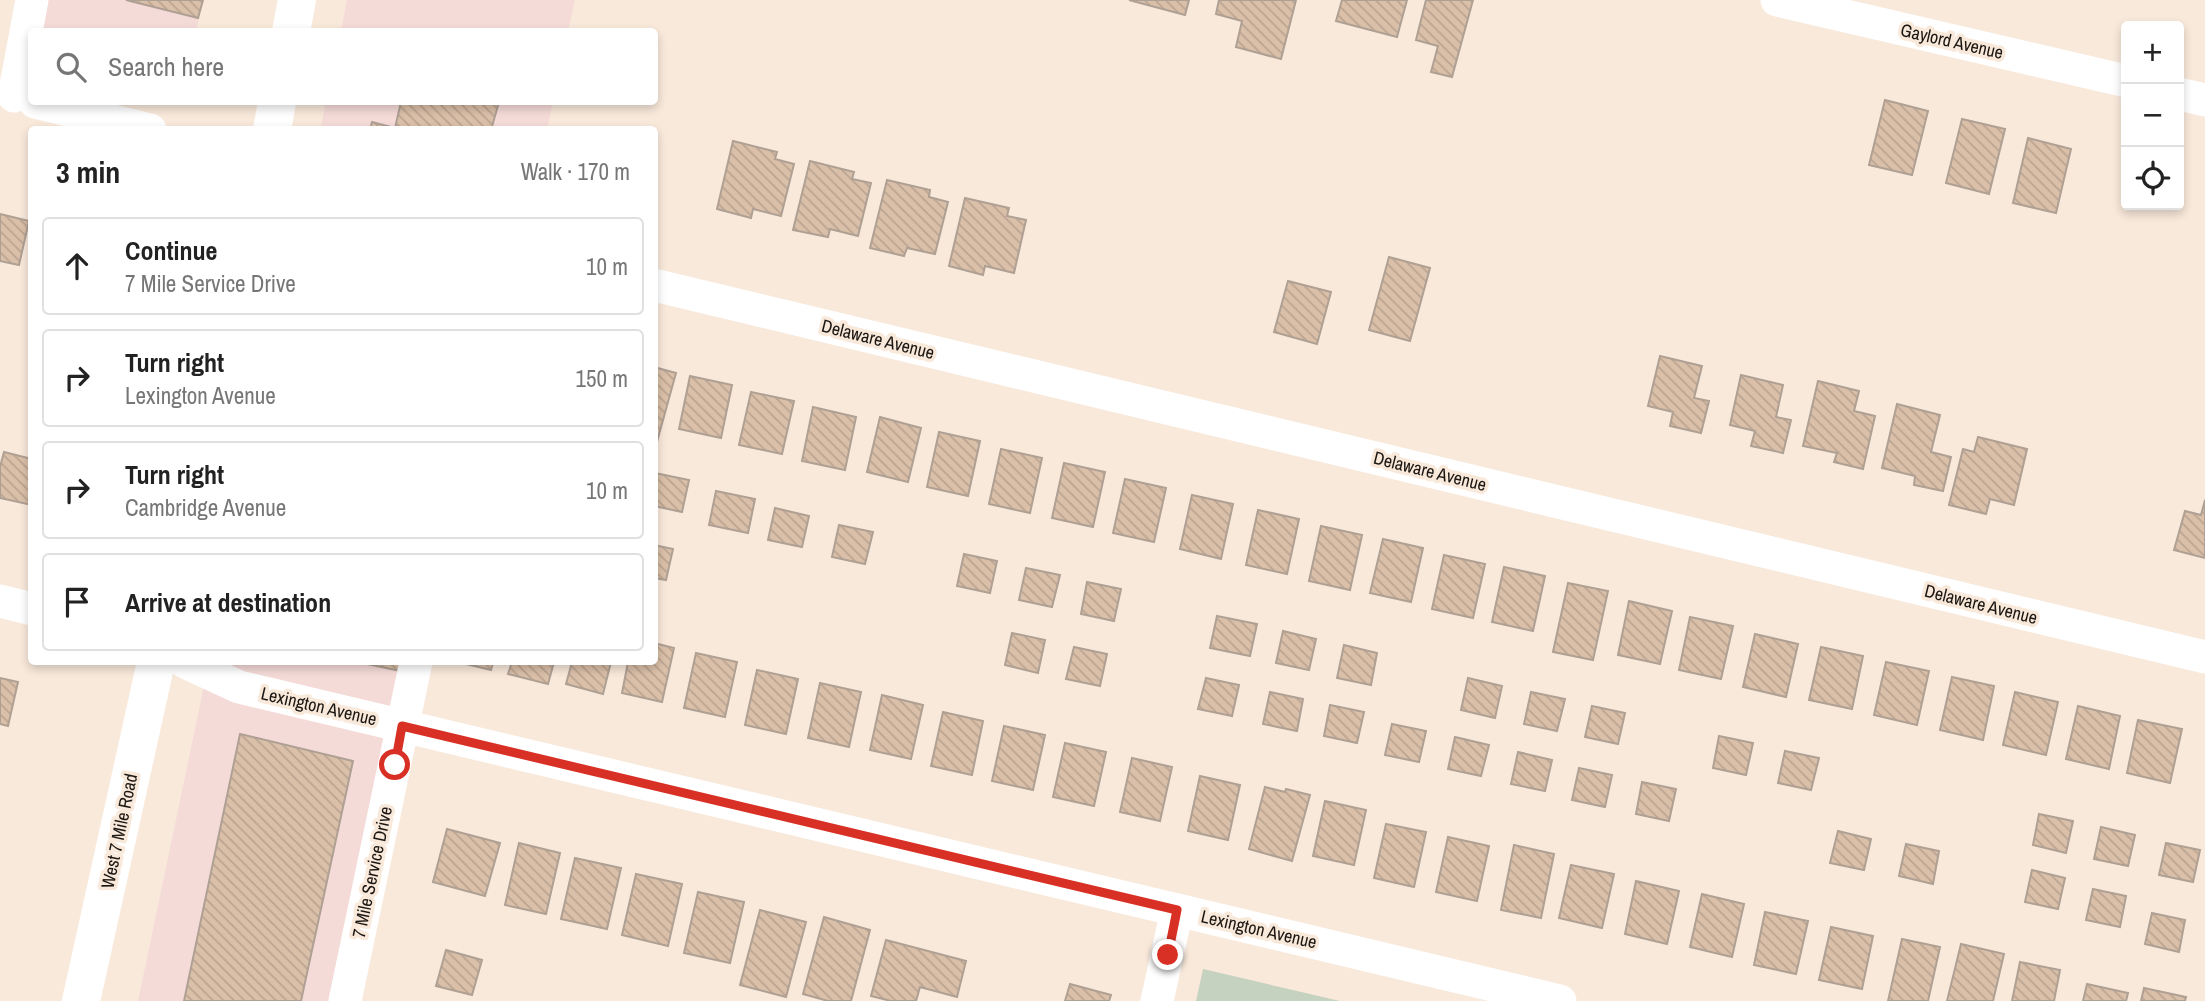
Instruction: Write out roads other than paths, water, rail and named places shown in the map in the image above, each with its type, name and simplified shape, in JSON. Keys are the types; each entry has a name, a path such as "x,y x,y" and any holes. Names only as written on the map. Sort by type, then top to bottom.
{"main road":[{"path":"292,28 297,0"},
{"path":"273,126 276,105"},
{"name":"West 7 Mile Road","path":"81,1001 155,665"}],"street":[{"path":"29,28 32,0"},
{"name":"Gaylord Avenue","path":"1777,0 2121,80"},
{"path":"20,98 28,33"},
{"path":"2184,95 2205,100"},
{"path":"48,105 134,126"},
{"name":"Delaware Avenue","path":"658,286 2205,657"},
{"path":"0,601 28,608"},
{"name":"Lexington Avenue","path":"192,665 239,687 1560,1001"},
{"name":"7 Mile Service Drive","path":"345,1001 415,665"},
{"path":"1157,1001 1177,910"}]}
